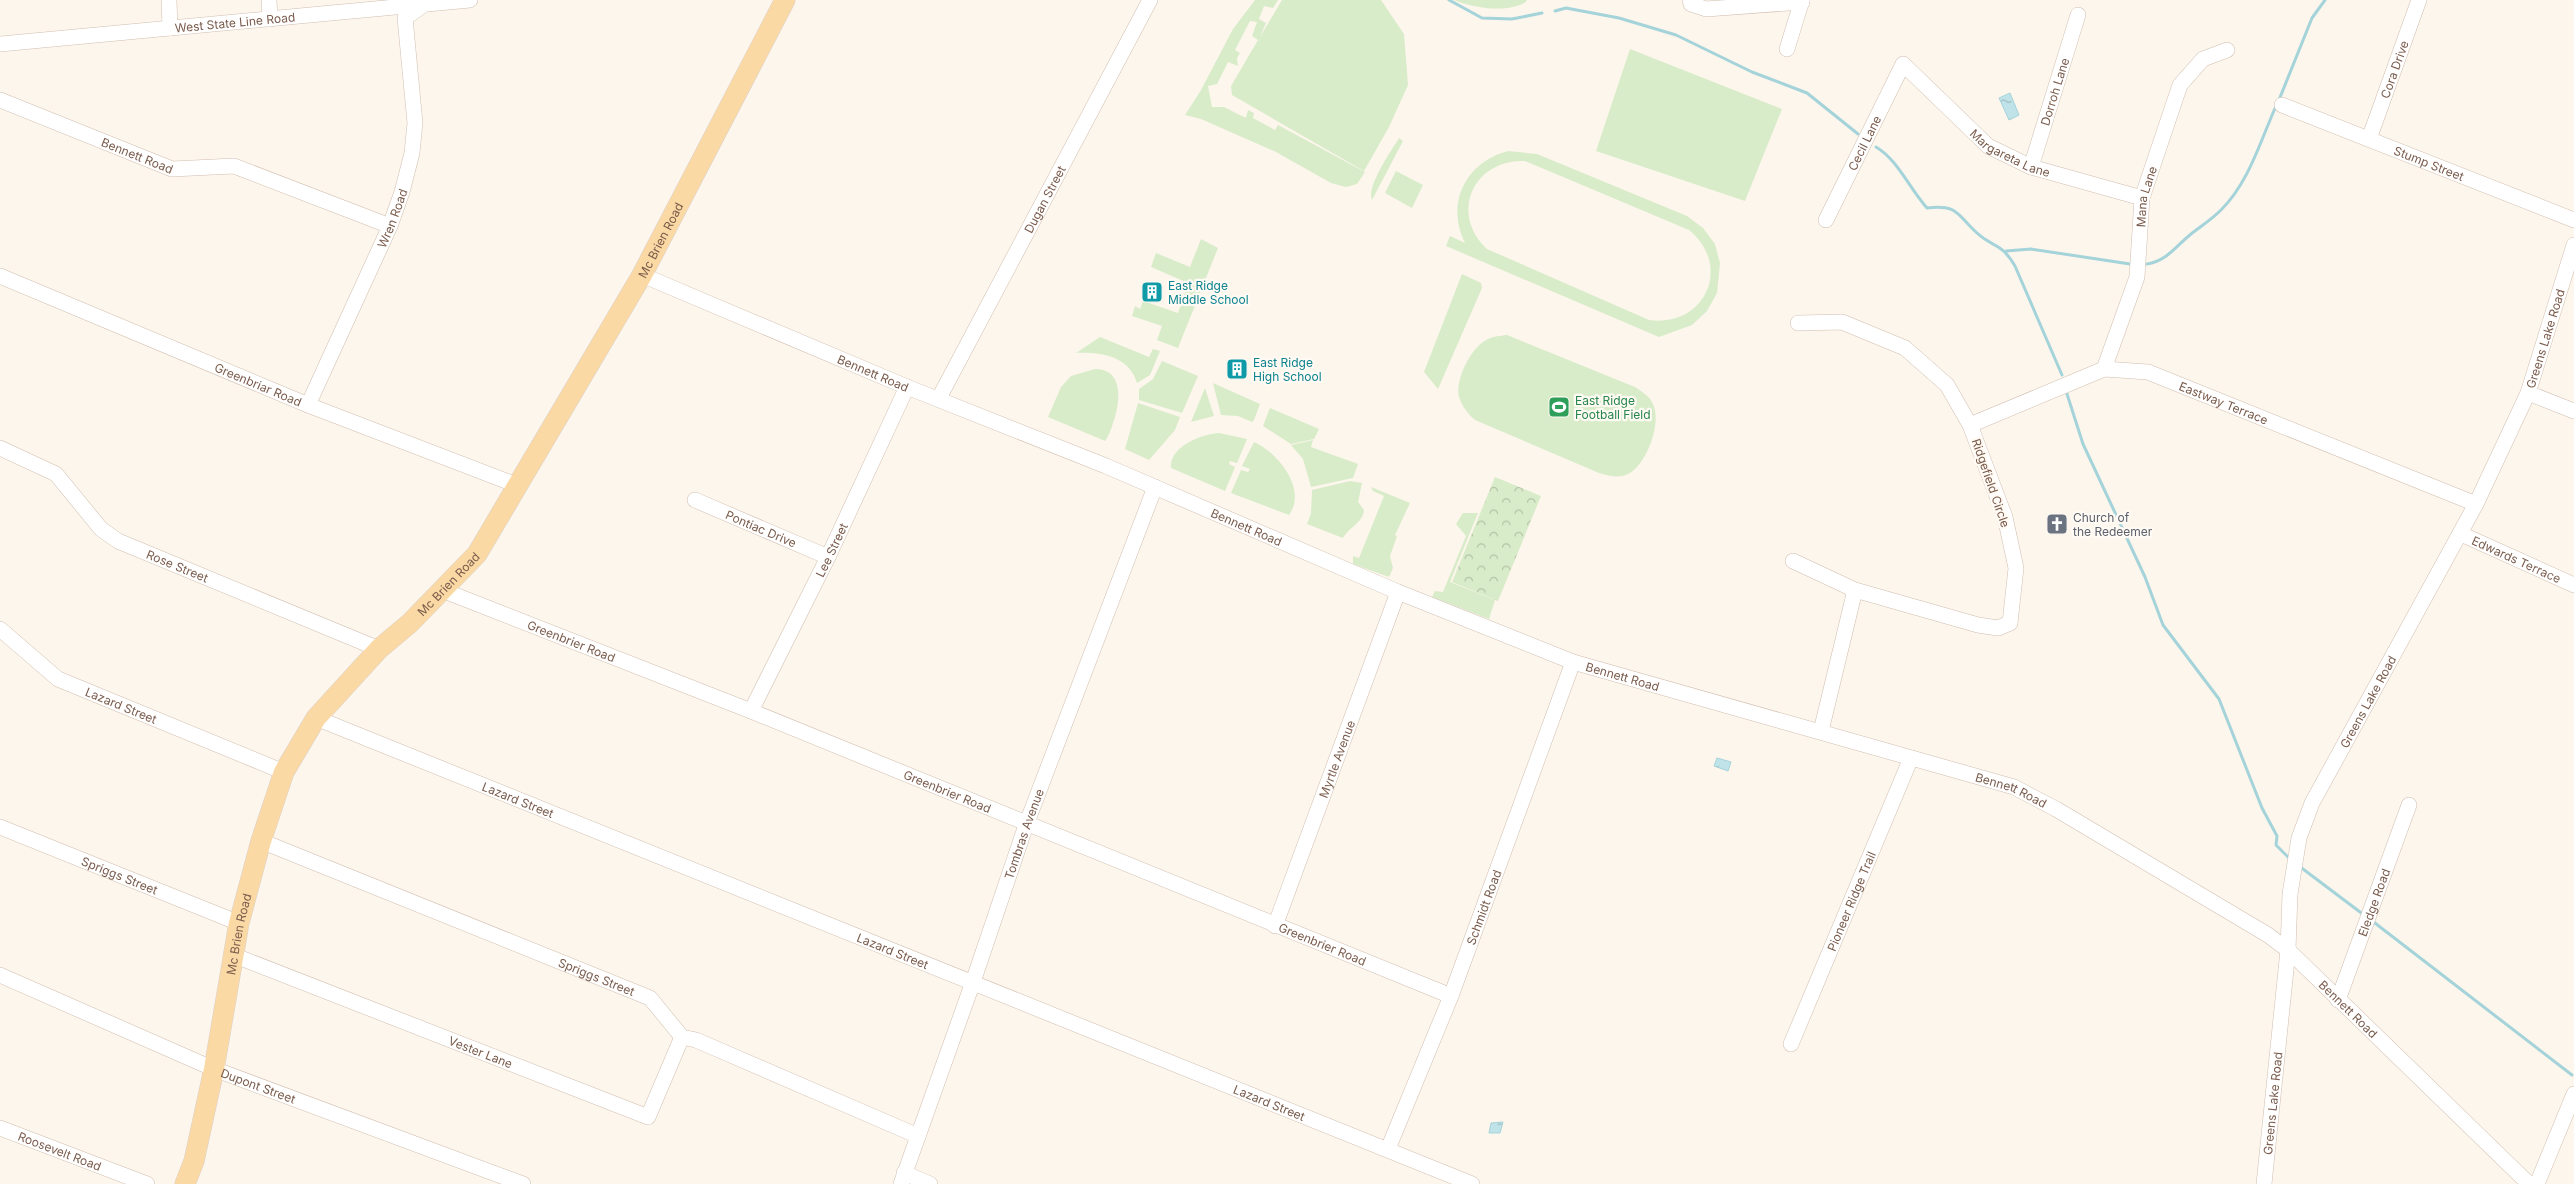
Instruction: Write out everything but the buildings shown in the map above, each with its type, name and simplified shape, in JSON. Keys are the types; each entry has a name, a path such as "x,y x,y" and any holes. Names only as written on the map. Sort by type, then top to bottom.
{"main road":[{"name":"Mc Brien Road","path":"185,1184 194,1161 214,1069 239,922 261,841 284,772 316,718 379,649 410,623 476,554 519,486 642,274 785,0"}],"street":[{"path":"169,0 170,28"},
{"path":"269,0 270,19"},
{"name":"West State Line Road","path":"0,44 470,0"},
{"name":"Dugan Street","path":"939,398 1150,0"},
{"path":"1690,0 1691,4 1706,9 1802,1 1787,49"},
{"name":"Cora Drive","path":"2369,139 2418,0"},
{"name":"Wren Road","path":"308,405 390,226 402,192 412,153 415,123 405,18 425,3"},
{"name":"Dorroh Lane","path":"2031,167 2078,15"},
{"name":"Mana Lane","path":"2104,369 2137,277 2142,198 2180,85 2203,59 2227,50"},
{"name":"Margareta Lane","path":"1902,64 1988,146 2031,167 2142,198"},
{"name":"Cecil Lane","path":"1826,220 1902,64"},
{"name":"Bennett Road","path":"0,100 172,169 234,166 390,226"},
{"name":"Stump Street","path":"2282,105 2574,220"},
{"name":"Greens Lake Road","path":"2264,1184 2288,950 2292,882 2299,838 2312,803 2461,534 2528,393 2574,246"},
{"name":"Bennett Road","path":"642,274 907,387 939,398 1155,487 1398,592 1573,662 2014,787 2235,914 2288,950 2529,1184"},
{"name":"Greenbriar Road","path":"0,276 308,405 519,486"},
{"name":"Ridgefield Circle","path":"1793,561 1855,590 1978,625 1998,628 2010,623 2016,568 2005,517 1970,425 1947,385 1905,348 1842,322 1798,323"},
{"name":"Eastway Terrace","path":"1970,425 2104,369 2148,372 2476,504"},
{"name":"Lee Street","path":"751,711 828,557 907,387"},
{"path":"2528,393 2574,411"},
{"name":"Rose Street","path":"0,448 56,474 101,529 118,541 379,649"},
{"name":"Tombras Avenue","path":"902,1179 973,982 1026,825 1155,487"},
{"name":"Pontiac Drive","path":"695,500 828,557"},
{"name":"Edwards Terrace","path":"2461,534 2574,585"},
{"name":"Greenbrier Road","path":"442,590 751,711 1026,825 1451,996"},
{"path":"1821,731 1855,590"},
{"name":"Myrtle Avenue","path":"1275,926 1398,592"},
{"name":"Lazard Street","path":"0,628 58,679 284,772"},
{"name":"Schmidt Road","path":"1388,1149 1451,996 1573,662"},
{"name":"Lazard Street","path":"316,718 1472,1184"},
{"name":"Pioneer Ridge Trail","path":"1790,1044 1911,758"},
{"name":"Eledge Road","path":"2338,1000 2409,805"},
{"name":"Spriggs Street","path":"0,827 239,922"},
{"name":"Spriggs Street","path":"261,841 650,998 682,1038"},
{"name":"Vester Lane","path":"233,954 648,1117 682,1038"},
{"name":"Dupont Street","path":"0,975 214,1069 523,1184"},
{"path":"682,1038 696,1040 918,1136"},
{"path":"2537,1184 2574,1094"},
{"name":"Roosevelt Road","path":"0,1128 147,1184"},
{"path":"902,1179 930,1184"}],"green space":[{"path":"1255,0 1278,0 1273,8 1264,6 1259,19 1266,23 1260,37 1282,0 1381,0 1404,34 1408,85 1389,127 1364,171 1232,95 1231,86 1258,40 1252,36 1257,22 1250,21 1235,50 1240,53 1237,58 1238,66 1228,62 1217,84 1208,86 1212,107 1224,107 1246,118 1248,110 1254,113 1253,118 1275,130 1278,125 1365,172 1357,184 1346,187 1331,183 1276,152 1201,119 1185,115 1201,90 1233,29"},
{"path":"1454,0 1527,1 1501,9 1481,7"},
{"path":"1630,49 1782,109 1745,201 1596,151"},
{"path":"1399,138 1403,141 1372,200 1371,194 1376,178"},
{"path":"1508,151 1537,154 1687,216 1703,228 1715,244 1720,263 1717,293 1707,311 1692,325 1659,337 1446,246 1450,236 1465,243 1459,228 1457,213 1463,186 1481,164 1493,156","holes":["1525,161 1689,230 1702,245 1709,260 1710,276 1707,292 1698,305 1685,314 1669,320 1649,320 1487,249 1476,235 1470,220 1469,205 1472,191 1480,179 1492,169 1507,163"]},
{"path":"1396,171 1423,185 1412,208 1385,193"},
{"path":"1201,239 1218,248 1178,348 1157,340 1162,326 1132,316 1135,306 1140,309 1143,301 1178,313 1188,283 1151,267 1156,253 1190,267"},
{"path":"1462,274 1481,283 1482,288 1438,389 1424,372"},
{"name":"East Ridge Football Field","path":"1507,335 1635,387 1648,397 1655,410 1656,420 1652,441 1636,468 1622,476 1599,473 1475,420 1470,415 1459,397 1458,390 1459,381 1466,364 1470,356 1482,343 1493,337"},
{"path":"1100,337 1149,357 1153,349 1160,351 1150,375 1137,383 1128,367 1121,361 1095,353 1076,353"},
{"path":"1162,361 1198,376 1182,413 1139,400 1139,389 1153,379"},
{"path":"1095,369 1105,371 1111,375 1116,381 1118,389 1115,415 1105,441 1048,417 1061,387 1071,376"},
{"path":"1213,383 1260,404 1254,420 1252,422 1238,416 1221,415"},
{"path":"1205,388 1214,416 1191,422"},
{"path":"1138,403 1180,417 1175,430 1149,460 1125,449"},
{"path":"1270,408 1319,429 1314,439 1291,444 1263,426"},
{"path":"1219,433 1247,439 1237,463 1230,461 1229,464 1235,467 1225,491 1171,468 1175,454 1181,448 1195,439"},
{"path":"1313,440 1311,447 1358,464 1353,478 1311,487 1303,459 1291,445"},
{"path":"1254,442 1272,454 1287,472 1295,494 1294,505 1289,515 1231,493 1241,470 1248,472 1250,469 1242,466"},
{"path":"1495,477 1541,496 1498,601 1452,582"},
{"path":"1350,481 1362,483 1358,502 1364,510 1358,522 1343,538 1307,524 1311,513 1312,490"},
{"path":"1371,487 1410,503 1395,535 1397,536 1390,556 1393,568 1389,577 1353,564 1353,556 1359,558 1384,496 1373,491"},
{"path":"1463,513 1478,513 1450,582 1495,600 1489,619 1432,597 1435,591 1443,592 1466,536 1456,524"}],"water":[{"path":"2010,93 2019,115 2009,120 1999,98"},
{"path":"1717,758 1731,762 1728,771 1714,766"},
{"path":"1503,1122 1500,1133 1489,1133 1491,1123"}],"waterway":[{"path":"1449,0 1482,18 1512,19 1542,13"},
{"path":"2279,100 2312,18 2325,0"},
{"path":"1555,11 1566,8 1619,18 1676,35 1752,72 1807,93 1858,134"},
{"path":"2147,264 2166,256 2217,214 2231,199 2253,161 2276,106"},
{"path":"1876,147 1891,159 1927,208 1945,208 1956,212 1977,233 2001,249 2010,258 2062,375"},
{"path":"2006,251 2031,249 2130,264"},
{"path":"2067,394 2083,444 2145,577 2163,625 2219,699 2262,808 2277,836 2276,845 2290,859"},
{"path":"2299,866 2364,915"},
{"path":"2371,920 2572,1075"}],"place":[{"name":"East Ridge Middle School","path":"1152,292"},
{"name":"East Ridge High School","path":"1237,369"},
{"name":"East Ridge Football Field","path":"1559,407"},
{"name":"Church of the Redeemer","path":"2057,524"}]}
